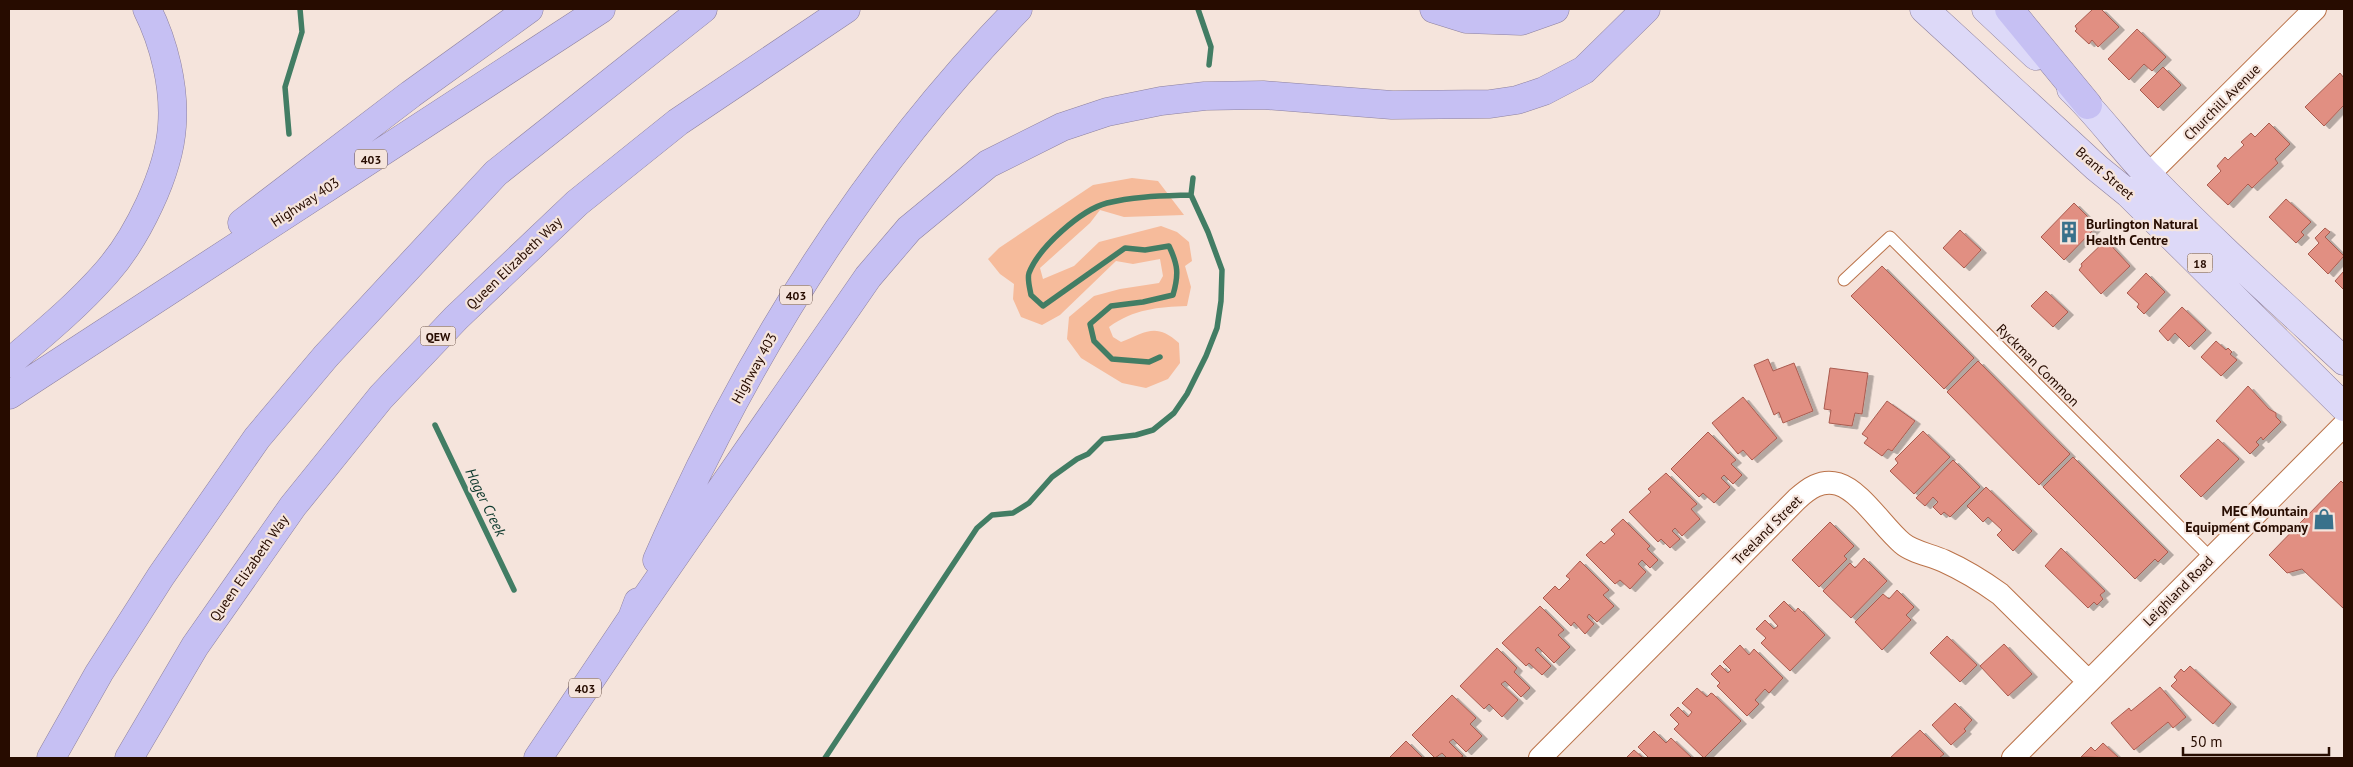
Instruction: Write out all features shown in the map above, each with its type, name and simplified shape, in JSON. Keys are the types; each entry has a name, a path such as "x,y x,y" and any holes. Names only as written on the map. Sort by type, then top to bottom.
{"highway":[{"path":"9,363 73,308 107,272 137,230 166,162 172,126 171,88 158,32 147,9"},
{"path":"139,308 179,271 411,94 529,9"},
{"name":"Highway 403","path":"9,395 139,308 602,9"},
{"path":"51,758 99,673 162,576 258,438 326,356 496,173 703,9"},
{"name":"Queen Elizabeth Way","path":"129,758 195,646 292,506 381,397 456,318 577,203 678,122 846,9"},
{"name":"Highway 403","path":"538,758 632,618 691,484 784,313 867,189 947,85 1018,9"},
{"path":"1434,9 1466,18 1521,21 1555,9"},
{"path":"632,618 868,277 909,229 988,164 1062,127 1107,112 1161,101 1263,95 1392,105 1490,104 1517,100 1544,91 1584,70 1646,9"},
{"path":"2009,9 2088,105"}],"main road":[{"name":"Brant Street","path":"1924,9 2096,168 2139,185 2231,258 2344,361"},
{"name":"Brant Street","path":"1986,9 2088,105 2139,185 2344,406"}],"street":[{"name":"Churchill Avenue","path":"2139,185 2315,9"},
{"name":"Leighland Road","path":"2013,758 2344,425"},
{"name":"Treeland Street","path":"1540,758 1797,499 1809,489 1820,484 1836,484 1850,490 1903,545 1942,560 1984,582 2000,594 2088,682"}],"lane":[{"name":"Ryckman Common","path":"1844,280 1890,237 2211,558"}],"shaded area":[{"path":"1132,178 1158,181 1184,215 1124,217 1100,210 1090,223 1040,268 1043,279 1074,266 1099,242 1161,226 1177,232 1189,242 1192,261 1185,266 1191,287 1187,306 1146,310 1128,316 1109,327 1113,337 1121,342 1144,332 1157,331 1164,333 1179,343 1180,363 1168,379 1146,388 1122,383 1081,358 1067,339 1069,317 1094,296 1120,289 1159,283 1163,276 1160,259 1133,264 1116,261 1060,315 1042,325 1021,317 1013,299 1014,284 1000,274 988,259 999,248 1093,185"}],"building":[{"path":"2093,9 2101,9 2119,27 2098,47 2092,40 2089,44 2075,31 2077,29 2075,26"},
{"path":"2137,29 2166,57 2152,71 2144,64 2129,80 2108,59"},
{"path":"2163,67 2181,85 2158,108 2140,90"},
{"path":"2340,73 2344,78 2344,105 2324,126 2305,107"},
{"path":"2269,123 2290,144 2275,159 2278,163 2252,188 2248,184 2228,205 2207,185 2221,171 2217,166 2225,157 2228,160 2244,145 2241,142 2251,133 2255,137"},
{"path":"2286,199 2311,222 2301,232 2304,235 2296,243 2269,217"},
{"name":"Burlington Natural Health Centre","path":"2074,203 2097,226 2064,260 2041,237"},
{"path":"2325,228 2330,232 2325,237 2344,256 2328,274 2308,254 2319,243 2315,238"},
{"path":"1960,230 1981,250 1964,268 1943,248"},
{"path":"2106,240 2130,266 2101,294 2079,270 2082,266 2081,264"},
{"path":"1882,266 1974,358 1944,389 1851,296"},
{"path":"2344,271 2344,290 2335,281"},
{"path":"2146,273 2165,292 2144,314 2137,307 2139,304 2127,293"},
{"path":"2046,291 2068,312 2053,327 2031,306"},
{"path":"2182,307 2206,330 2189,347 2175,333 2168,341 2159,331"},
{"path":"2216,341 2226,350 2228,348 2232,352 2230,354 2237,360 2221,376 2201,357"},
{"path":"1768,359 1773,371 1794,363 1813,411 1783,423 1779,412 1774,415 1754,365"},
{"path":"1978,361 2070,454 2039,485 1947,392"},
{"path":"1830,368 1868,373 1862,414 1855,413 1852,426 1829,423 1831,410 1824,409"},
{"path":"2248,386 2269,409 2276,413 2276,417 2281,422 2263,440 2261,437 2256,442 2259,445 2250,454 2216,421"},
{"path":"1743,397 1777,438 1752,460 1743,450 1738,454 1712,423"},
{"path":"1887,401 1915,421 1892,451 1888,449 1882,456 1864,443 1868,438 1862,434"},
{"path":"1923,431 1950,457 1914,494 1890,471 1898,463 1895,459"},
{"path":"1708,432 1736,460 1731,464 1742,475 1733,484 1724,475 1721,478 1730,487 1714,503 1703,493 1699,497 1671,469"},
{"path":"2218,439 2239,459 2201,497 2180,476"},
{"path":"2073,457 2168,552 2158,562 2155,559 2135,579 2043,487"},
{"path":"1953,460 1980,487 1950,517 1944,512 1941,515 1933,507 1938,502 1933,497 1925,506 1916,498"},
{"path":"1666,473 1697,504 1691,509 1700,519 1682,536 1675,528 1672,531 1680,539 1670,548 1661,539 1658,542 1629,512 1651,492 1648,489"},
{"name":"MEC Mountain Equipment Company","path":"2341,481 2344,484 2344,609 2302,569 2287,573 2269,555"},
{"path":"1986,487 2032,531 2013,551 1997,535 2002,530 1988,517 1983,522 1967,506"},
{"path":"1623,519 1650,546 1647,549 1658,560 1650,568 1642,560 1638,564 1646,572 1630,589 1620,580 1615,584 1586,555 1601,541 1604,544 1615,534 1611,530"},
{"path":"1830,522 1854,546 1844,556 1847,559 1819,587 1792,560"},
{"path":"2061,548 2105,591 2100,595 2103,599 2097,605 2094,602 2088,608 2045,566"},
{"path":"1864,558 1887,581 1851,618 1823,591 1850,563 1855,568"},
{"path":"1580,561 1609,590 1603,595 1614,606 1597,622 1589,614 1587,617 1594,624 1585,634 1574,622 1571,626 1543,598 1555,586 1559,590 1570,579 1566,576"},
{"path":"1897,590 1914,607 1906,615 1911,620 1882,650 1855,622 1883,594 1889,599"},
{"path":"1784,601 1795,612 1798,608 1825,635 1790,671 1761,643 1766,638 1756,629 1765,620 1774,629 1778,626 1769,616"},
{"path":"1540,606 1564,630 1558,635 1570,647 1554,663 1538,647 1535,650 1551,666 1542,675 1529,663 1526,666 1502,643"},
{"path":"1947,636 1977,665 1960,682 1930,653"},
{"path":"2004,644 2032,674 2008,696 1980,666"},
{"path":"1740,645 1749,655 1754,649 1783,678 1769,693 1765,689 1755,700 1759,704 1747,716 1717,686 1720,683 1711,674 1720,665 1728,673 1731,670 1723,662"},
{"path":"1497,648 1517,668 1514,672 1530,688 1521,697 1505,681 1501,684 1518,700 1502,717 1489,704 1484,709 1460,686"},
{"path":"2190,666 2231,704 2213,724 2171,686 2177,680 2174,677 2181,669 2184,672"},
{"path":"2160,687 2186,717 2173,728 2168,722 2134,750 2111,723 2129,708 2131,711"},
{"path":"1697,688 1707,697 1711,693 1713,694 1741,721 1704,758 1674,729 1679,724 1670,715 1678,707 1688,717 1692,712 1682,703"},
{"path":"1452,695 1476,718 1470,724 1482,736 1466,752 1453,739 1449,742 1463,756 1460,758 1447,758 1442,753 1435,758 1412,735"},
{"path":"1955,703 1972,720 1964,729 1966,731 1951,745 1932,725"},
{"path":"1920,730 1944,754 1939,758 1890,758"},
{"path":"1654,731 1666,743 1671,738 1692,758 1649,758 1638,747"},
{"path":"1406,741 1423,758 1389,758"},
{"path":"2103,743 2119,758 2081,757 2091,747 2095,751"},
{"path":"1634,750 1643,758 1626,758"}],"waterway":[{"name":"Hager Creek","path":"289,134 285,87 302,32 300,9"},
{"path":"1198,9 1211,47 1209,65"},
{"path":"1160,357 1149,362 1112,359 1094,341 1090,324 1111,306 1143,302 1173,295 1177,270 1169,246 1145,250 1125,248 1043,306 1031,295 1028,275 1034,263 1051,241 1085,213 1107,203 1128,199 1191,195 1193,178"},
{"path":"825,758 977,528 992,515 1013,513 1029,503 1052,477 1077,459 1088,454 1103,439 1136,435 1153,430 1174,413 1187,394 1206,356 1217,328 1221,301 1222,270 1208,232 1191,195"},
{"name":"Hager Creek","path":"435,425 514,590"}],"place":[{"name":"Burlington Natural Health Centre","path":"2069,232"},
{"name":"MEC Mountain Equipment Company","path":"2324,519"}]}
